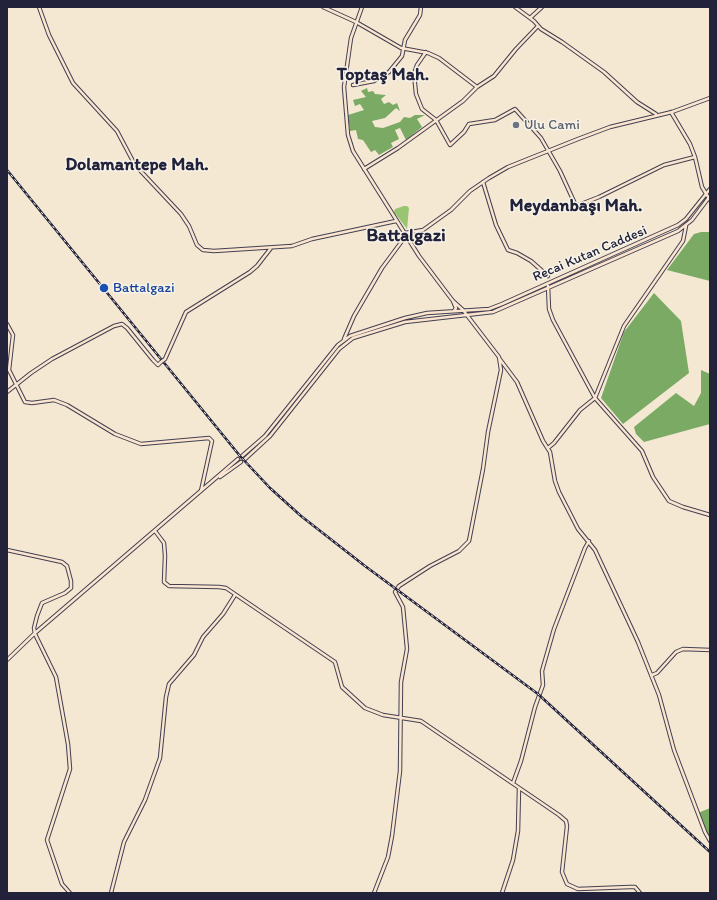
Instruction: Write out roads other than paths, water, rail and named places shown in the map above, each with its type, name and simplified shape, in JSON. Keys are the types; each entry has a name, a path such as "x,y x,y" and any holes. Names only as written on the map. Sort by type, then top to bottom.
{"street":[{"path":"39,7 49,35 73,84 117,131 135,166 181,214 189,226 197,245 204,250 214,252 292,246 312,239 396,221"},
{"path":"323,7 356,22 403,48 426,52 439,58 477,87"},
{"path":"362,7 356,22 347,58 344,87 348,135 353,151 419,256 453,301 467,314 509,369 517,382 543,441 548,448 559,492 578,529 589,541 613,588 652,675 674,750 710,841"},
{"path":"352,85 374,81 385,75 400,59 409,33 420,15 421,7"},
{"path":"515,7 538,26 604,72 637,102 654,114 659,115"},
{"path":"530,18 542,7"},
{"path":"364,169 398,148 463,101 477,87 494,76 516,48 538,26"},
{"path":"426,52 417,65 414,74 416,94 422,108 436,120 450,145 464,132 468,124 495,120 515,109 541,138 576,206 599,197 664,165 695,157"},
{"path":"405,233 423,230 451,210 470,190 508,167 548,150 610,127 671,112 710,98"},
{"path":"671,112 690,144 695,157 702,187 705,194 710,198"},
{"path":"483,182 496,225 508,250 517,252 531,261 549,277 549,309 553,320 595,398 642,451 653,477 669,501 682,507 710,515"},
{"name":"Recai Kutan Caddesi","path":"345,341 350,336 405,318 463,310 489,309 549,281 678,226 686,219 710,189"},
{"name":"Recai Kutan Caddesi","path":"345,341 405,322 493,312 678,231 686,226 710,198"},
{"path":"548,448 554,444 580,410 595,398 624,326 677,250 686,233 686,226"},
{"path":"245,459 270,436 345,341 354,316 382,268 405,238 405,233"},
{"path":"7,392 31,373 74,346 114,326 122,324 133,334 158,365 165,359 186,312 250,272 257,266 271,247"},
{"path":"453,301 456,308 454,311"},
{"path":"7,324 13,334 8,370 25,402 32,404 54,400 67,405 115,434 141,444 209,438 212,441 201,491"},
{"path":"242,456 265,436 277,423 301,389 345,341"},
{"path":"374,893 388,857 395,822 400,771 401,682 407,649 403,607 395,592 399,586 430,566 459,551 469,540 500,370 499,357"},
{"path":"7,660 206,486 240,460"},
{"path":"155,531 164,543 164,582 169,586 219,586 235,595 335,662 342,687 365,708 383,715 421,721 559,815 566,821 567,834 562,872 567,884 578,889 635,887 640,893"},
{"path":"512,783 521,761 535,707 543,685 542,671 554,628 589,541"},
{"path":"7,550 62,562 67,566 69,572 71,588 65,593 42,603 37,616 35,634 56,677 68,744 70,769 47,840 62,884 70,893"},
{"path":"111,893 124,842 144,800 160,758 166,697 169,684 194,655 203,637 223,614 235,595"},
{"path":"652,675 657,673 676,652 683,649 710,650"},
{"path":"502,893 513,860 518,831 519,788"}],"railway":[{"path":"7,170 240,456 270,488 301,516 365,566 538,694 710,852"}],"place":[{"name":"Ulu Cami","path":"516,125"},
{"name":"Battalgazi","path":"104,288"}],"district":[{"name":"Toptaş Mah.","path":"383,75"},
{"name":"Dolamantepe Mah.","path":"137,165"},
{"name":"Meydanbaşı Mah.","path":"576,206"},
{"name":"Battalgazi","path":"406,236"}]}
